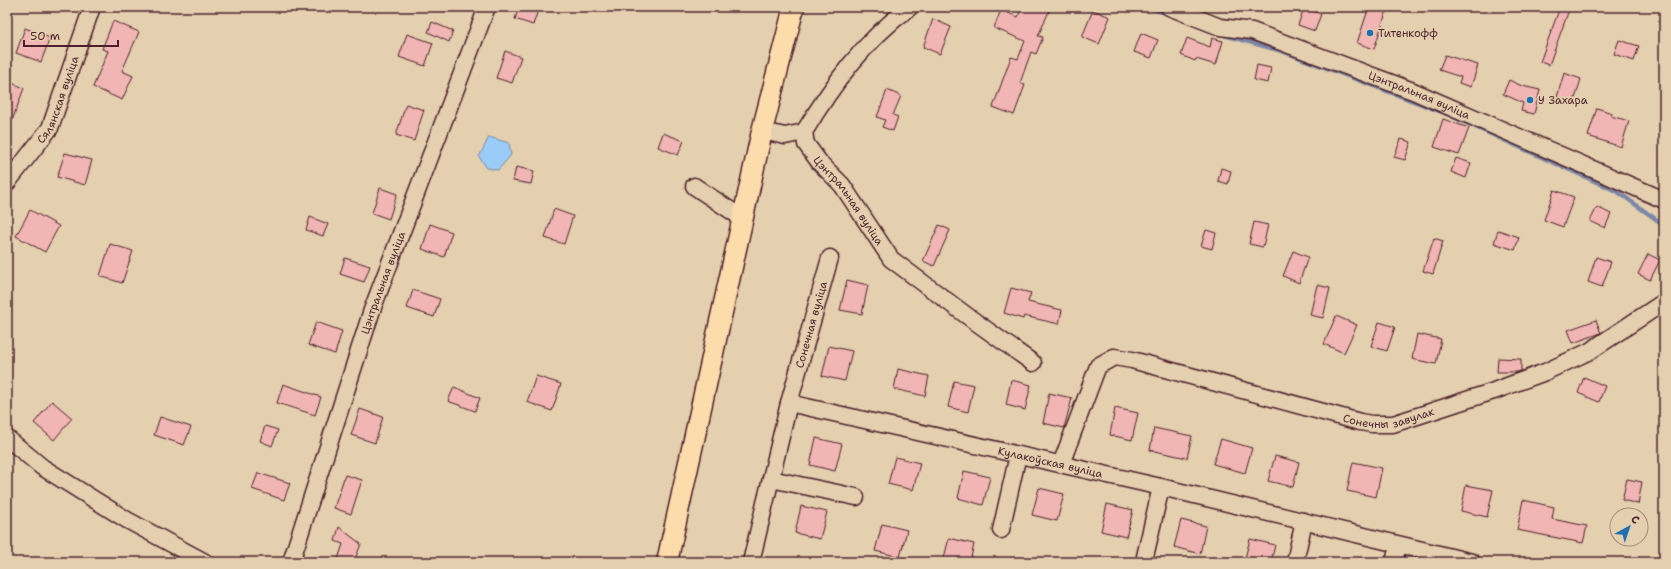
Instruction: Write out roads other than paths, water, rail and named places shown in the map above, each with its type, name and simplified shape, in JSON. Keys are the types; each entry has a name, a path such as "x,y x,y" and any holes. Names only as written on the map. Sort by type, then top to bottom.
{"main road":[{"path":"667,562 742,218 762,131 794,7"}],"street":[{"name":"Сялянская вуліца","path":"7,183 50,128 92,7"},
{"name":"Цэнтральная вуліца","path":"291,562 372,310 487,7"},
{"name":"Цэнтральная вуліца","path":"1169,7 1220,27 1252,31 1413,90 1664,200"},
{"path":"762,131 785,136 804,132 830,90 864,46 904,8"},
{"name":"Цэнтральная вуліца","path":"804,132 806,144 820,163 842,186 891,259 1033,363"},
{"path":"694,186 742,218"},
{"name":"Сонечная вуліца","path":"790,397 830,258"},
{"name":"Сонечны завулак","path":"1063,459 1098,366 1114,357 1132,360 1360,422 1372,424 1393,424 1494,391 1545,372 1590,352 1664,302"},
{"path":"751,562 790,397"},
{"name":"Кулакоўская вуліца","path":"790,397 1018,455 1063,459 1161,487 1472,562"},
{"path":"7,438 42,467 127,520 205,562"},
{"path":"1001,530 1018,455"},
{"path":"771,479 856,497"},
{"path":"1144,561 1161,487"},
{"path":"1295,562 1304,521"},
{"path":"1394,562 1398,545"}],"water":[{"path":"489,137 509,143 511,155 498,170 487,168 479,157"}],"waterway":[{"path":"1147,7 1168,14"},
{"path":"1223,35 1281,51 1444,113 1618,192 1664,225"}],"place":[{"name":"Титенкофф","path":"1370,33"},
{"name":"У Захара","path":"1530,100"}]}
